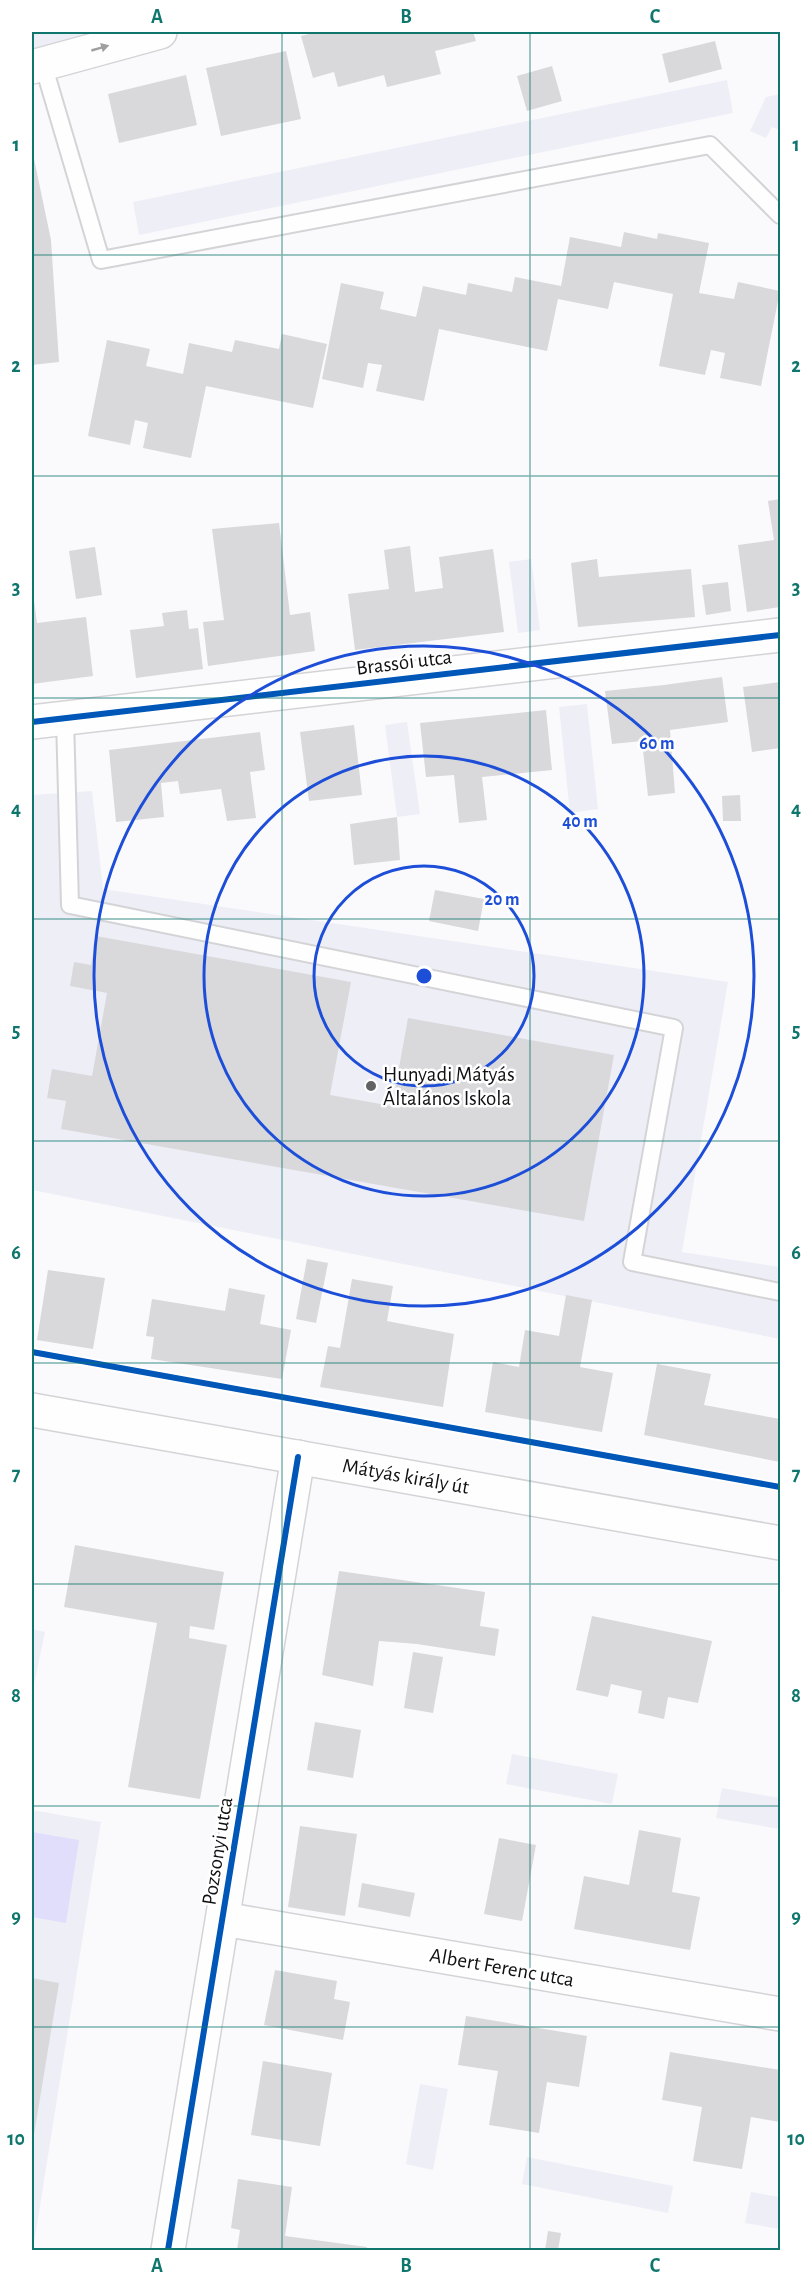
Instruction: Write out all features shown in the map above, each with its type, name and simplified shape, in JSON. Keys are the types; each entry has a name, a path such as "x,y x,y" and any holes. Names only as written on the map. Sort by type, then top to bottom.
{"street":[{"path":"37,66 160,32"},
{"name":"Brassói utca","path":"32,722 780,635"},
{"name":"Mátyás király út","path":"32,1410 780,1543"},
{"name":"Pozsonyi utca","path":"168,2250 298,1457"},
{"name":"Albert Ferenc utca","path":"223,1919 780,2014"}],"lane":[{"path":"37,66 101,260 710,145 780,215"},
{"path":"64,718 70,905 674,1028 632,1262 780,1292"}],"shaded area":[{"path":"32,32 94,32 32,49"},
{"path":"727,80 733,113 139,235 133,202"},
{"path":"780,94 780,130 772,127 766,138 750,131 766,97"},
{"path":"531,559 540,630 518,633 509,562"},
{"path":"587,704 598,809 570,813 559,707"},
{"path":"407,722 420,814 397,817 385,725"},
{"name":"Hunyadi Mátyás Általános Iskola","path":"92,791 103,889 728,982 682,1252 780,1267 780,1339 32,1190 32,795"},
{"path":"32,1629 45,1632 32,1694"},
{"path":"512,1754 618,1774 612,1804 506,1784"},
{"path":"722,1788 780,1798 780,1829 716,1818"},
{"path":"32,1810 101,1822 33,2250 32,2250"},
{"path":"32,1832 79,1840 66,1923 32,1917"},
{"path":"420,2084 448,2089 433,2170 406,2164"},
{"path":"527,2157 673,2186 668,2213 522,2184"},
{"path":"751,2192 780,2197 780,2229 745,2223"}],"building":[{"path":"317,32 473,32 476,41 435,51 441,74 387,87 384,75 338,87 334,72 313,78 301,36"},
{"path":"715,41 722,69 669,83 662,54"},
{"path":"286,51 301,119 221,136 206,68"},
{"path":"552,66 562,101 527,111 517,76"},
{"path":"186,75 197,125 119,143 108,94"},
{"path":"32,149 51,240 59,362 32,365"},
{"path":"624,232 657,239 658,233 709,243 699,293 734,299 738,282 780,291 761,386 720,378 725,353 711,350 705,375 659,366 673,294 614,282 608,309 558,299 547,351 439,329 424,401 376,391 382,365 368,363 363,388 322,379 341,283 384,292 380,309 416,317 423,286 466,295 468,283 512,292 515,277 561,286 570,237 621,247"},
{"path":"282,334 327,344 313,408 206,386 191,458 143,448 148,423 135,420 130,445 88,436 107,340 150,349 146,366 183,374 189,343 232,352 235,340 279,349"},
{"path":"780,499 780,607 747,612 738,545 774,540 768,501"},
{"path":"279,523 290,615 310,612 315,651 208,666 203,622 224,620 212,529"},
{"path":"410,546 415,592 443,588 439,557 493,549 504,632 355,650 348,594 389,589 384,550"},
{"path":"95,547 102,595 76,599 69,551"},
{"path":"597,559 599,577 691,569 695,617 578,627 571,563"},
{"path":"728,582 731,611 706,615 702,585"},
{"path":"32,585 37,623 86,617 93,676 32,684"},
{"path":"187,610 189,629 198,628 203,669 136,678 130,630 164,626 162,613"},
{"path":"722,677 728,722 670,730 675,793 648,796 642,741 612,744 605,691"},
{"path":"780,682 780,748 752,752 743,687"},
{"path":"546,710 552,770 482,777 487,820 459,823 454,775 426,777 420,723"},
{"path":"354,725 362,795 309,801 300,732"},
{"path":"260,732 265,770 250,772 256,818 227,821 221,789 180,794 178,781 161,783 164,817 116,822 109,750"},
{"path":"740,795 741,821 723,821 722,796"},
{"path":"397,817 400,860 354,865 350,824"},
{"path":"435,890 484,899 478,931 429,921"},
{"path":"96,936 351,982 330,1095 392,1106 408,1018 614,1055 584,1221 61,1129 66,1101 47,1098 52,1069 92,1076 107,993 70,986 74,962 91,965"},
{"path":"307,1259 328,1263 316,1323 296,1319"},
{"path":"48,1270 105,1278 93,1349 37,1340"},
{"path":"352,1279 393,1286 387,1321 454,1334 443,1407 320,1387 328,1346 340,1348"},
{"path":"229,1288 265,1295 260,1324 291,1330 282,1379 151,1359 154,1337 146,1336 152,1299 225,1311"},
{"path":"566,1295 592,1300 580,1367 613,1373 602,1432 485,1412 493,1362 519,1367 525,1330 559,1336"},
{"path":"657,1364 711,1374 704,1405 780,1419 780,1462 644,1435"},
{"path":"75,1545 224,1572 214,1630 190,1626 189,1638 227,1645 200,1799 128,1787 157,1623 64,1607"},
{"path":"339,1571 485,1592 480,1626 499,1629 495,1656 417,1644 379,1641 373,1686 322,1675"},
{"path":"592,1616 712,1641 698,1703 668,1697 664,1719 638,1713 642,1691 611,1684 608,1697 576,1690"},
{"path":"413,1652 443,1657 433,1713 404,1708"},
{"path":"315,1722 361,1730 353,1778 307,1770"},
{"path":"300,1826 357,1834 345,1916 288,1907"},
{"path":"639,1830 681,1838 672,1892 700,1897 690,1950 574,1929 584,1876 629,1885"},
{"path":"499,1838 536,1845 522,1921 484,1914"},
{"path":"362,1883 415,1893 410,1917 358,1907"},
{"path":"275,1970 337,1981 334,1999 350,2002 343,2040 264,2025"},
{"path":"32,1978 59,1983 33,2141 32,2140"},
{"path":"466,2016 587,2036 579,2087 547,2082 539,2133 489,2125 498,2071 458,2065"},
{"path":"670,2052 780,2070 780,2122 751,2117 742,2169 693,2161 702,2107 662,2100"},
{"path":"263,2061 332,2073 320,2146 251,2135"},
{"path":"238,2179 292,2187 285,2236 367,2247 366,2250 237,2250 240,2230 231,2228"},
{"path":"548,2231 561,2233 558,2250 545,2250"}],"cycle path":[{"path":"32,722 780,635"},
{"path":"32,1352 780,1487"},
{"path":"168,2250 298,1457"}],"place":[{"name":"Hunyadi Mátyás Általános Iskola","path":"371,1086"}]}
